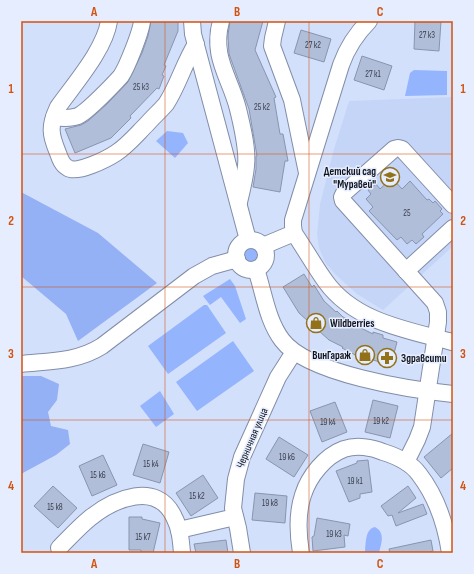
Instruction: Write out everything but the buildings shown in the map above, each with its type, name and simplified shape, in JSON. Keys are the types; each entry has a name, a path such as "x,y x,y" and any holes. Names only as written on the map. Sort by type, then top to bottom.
{"street":[{"path":"109,21 105,37 99,49 58,107 51,129 53,141 62,163 68,168 75,170 82,169 115,154 123,148 165,105 187,58 196,44"},
{"path":"54,117 65,118 77,116 87,110 120,76 135,42 142,21"},
{"path":"192,21 193,34 248,240"},
{"path":"221,21 217,37 218,50 237,107 246,154 246,166 238,207"},
{"path":"277,21 272,38 272,46 291,96 307,175"},
{"path":"369,21 360,31 345,55 293,220 294,233 327,283 352,306 382,322 453,342"},
{"path":"406,462 422,427 438,322 437,307 342,197 344,193 394,149 398,148 402,149 453,206"},
{"path":"406,270 453,228"},
{"path":"263,246 294,233"},
{"path":"248,240 257,241 263,246 265,251 265,260 260,267 251,270 242,267 237,259 237,250 239,246 248,240"},
{"path":"21,364 76,358 90,354 194,276 212,266 237,259"},
{"path":"256,269 274,327 282,341 294,352 332,370 374,382 453,394"},
{"path":"432,360 453,342"},
{"name":"Черничная улица","path":"242,553 233,508 233,495 236,479 242,458 278,377 294,352"},
{"path":"301,553 300,520 303,496 310,479 319,466 331,457 345,449 361,447 378,449 406,462 419,473 436,501 450,553"},
{"path":"59,548 90,518 124,498 136,495 149,496 159,500 168,508 174,516 180,530 182,553"},
{"path":"180,530 235,516"}],"shaded area":[{"path":"414,70 447,71 447,95 405,96 410,73"},
{"name":"Детский сад \"Муравей\"","path":"453,97 453,246 383,310 357,294 335,274 325,262 319,248 317,234 320,204 334,149 349,101"},
{"path":"167,131 183,133 188,143 175,158 156,141"},
{"path":"21,192 98,233 157,283 78,341 66,314 21,276"},
{"path":"251,246 257,249 260,255 257,261 251,264 245,261 242,255 245,249"},
{"path":"230,279 235,286 246,319 240,323 221,297 210,305 203,296"},
{"path":"204,305 207,305 226,333 168,374 148,346"},
{"path":"233,341 254,371 197,411 176,382"},
{"path":"21,376 41,376 59,384 57,400 48,412 51,426 68,430 70,444 56,455 21,474"},
{"path":"160,391 174,414 156,427 140,406"},
{"path":"375,527 381,532 382,535 379,553 366,553 365,551 369,530"}],"place":[{"name":"Детский сад \"Муравей\"","path":"390,177"},
{"name":"Wildberries","path":"316,323"},
{"name":"ВинГараж","path":"365,355"},
{"name":"Здравсити","path":"387,358"}]}
